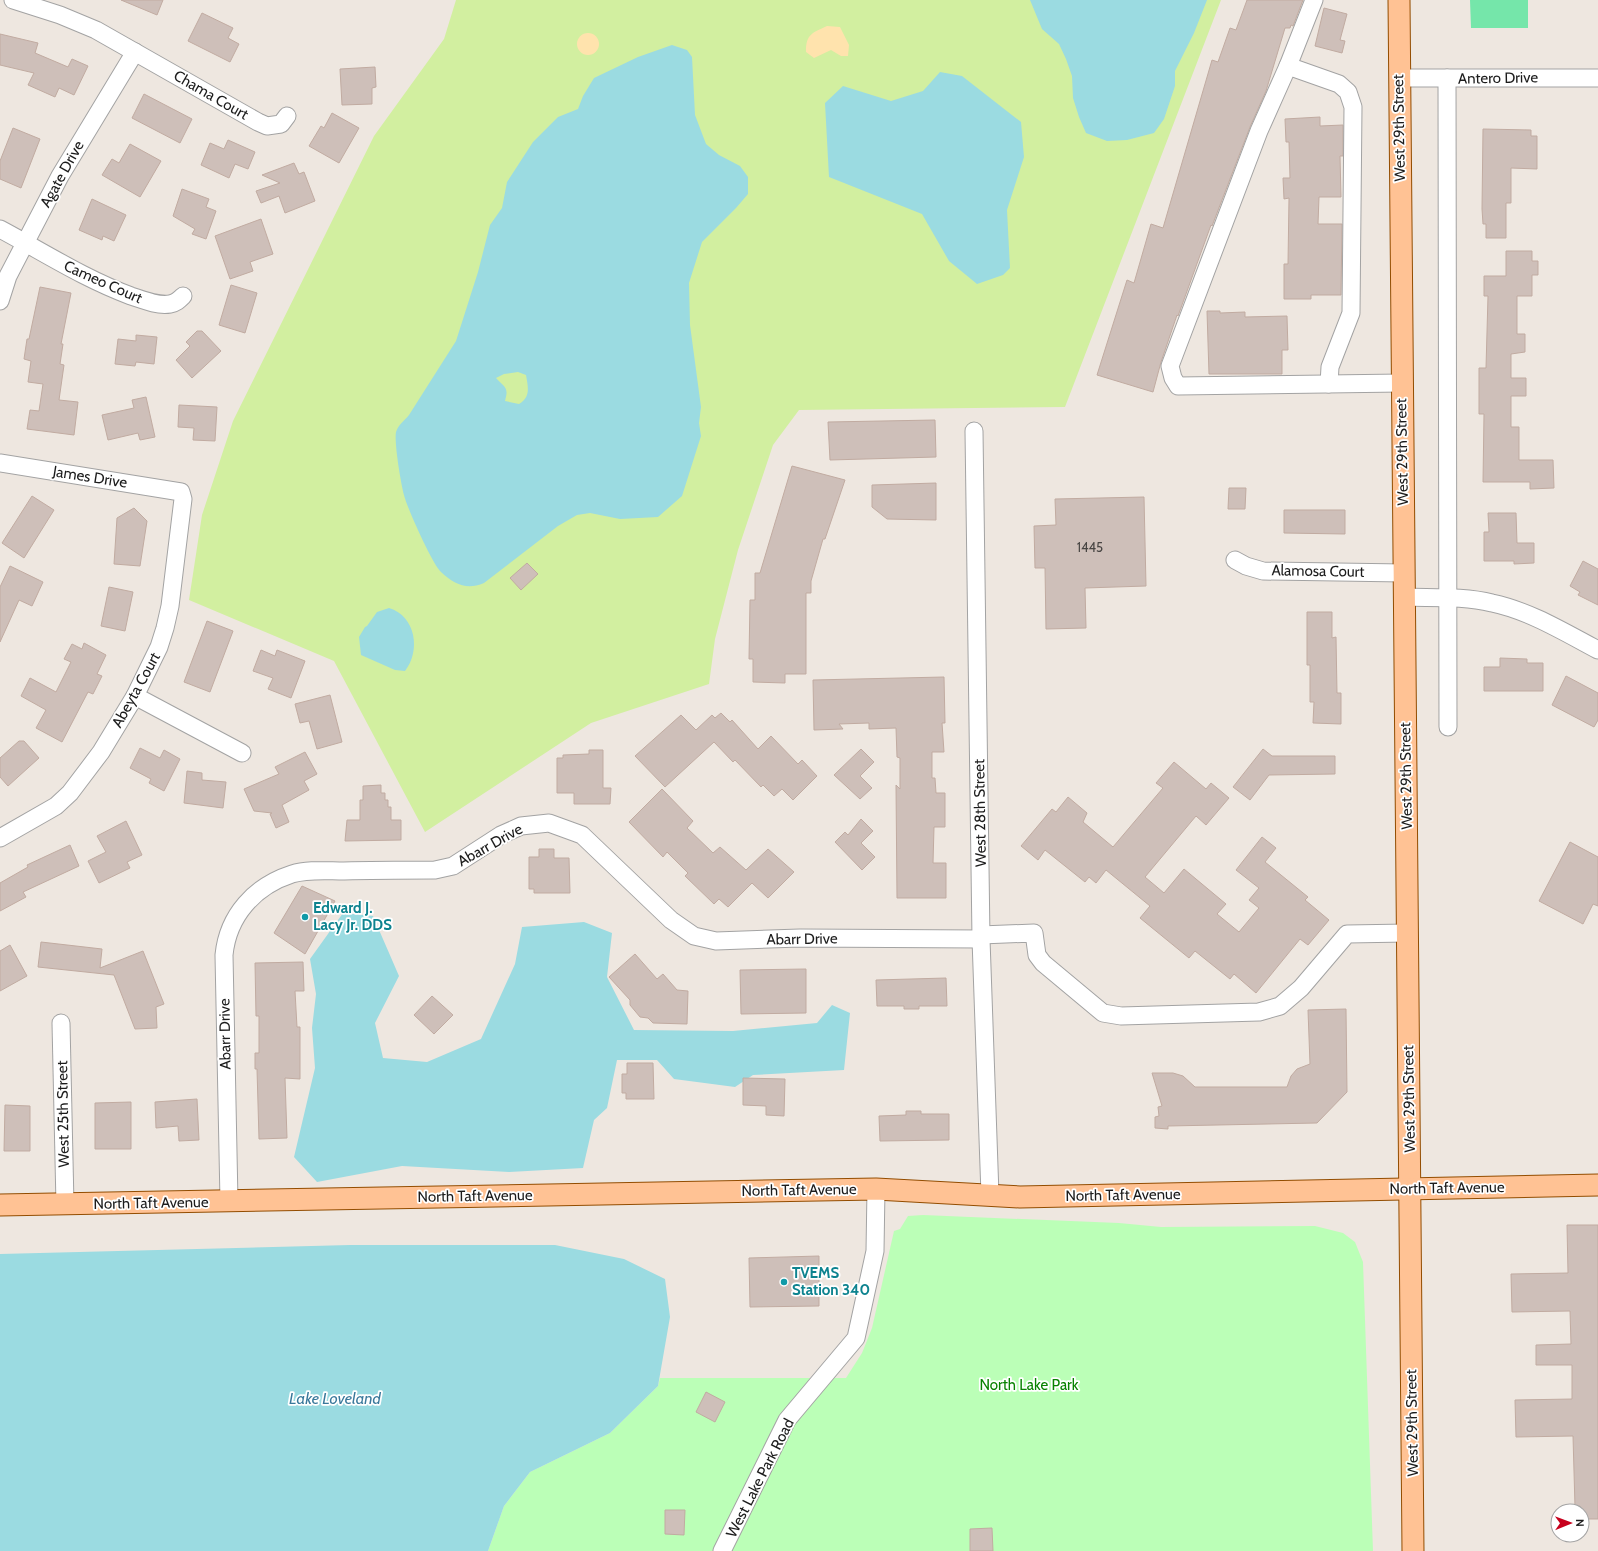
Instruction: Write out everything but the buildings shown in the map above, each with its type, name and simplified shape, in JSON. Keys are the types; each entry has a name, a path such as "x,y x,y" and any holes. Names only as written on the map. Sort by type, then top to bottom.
{"main road":[{"name":"West 29th Street","path":"1399,0 1407,933 1411,1188 1413,1551"},
{"name":"North Taft Avenue","path":"0,1205 876,1189 1020,1197 1598,1185"}],"street":[{"name":"Chama Court","path":"13,0 60,15 96,30 267,126 281,124 287,116"},
{"path":"1314,0 1260,131 1170,366 1173,378 1178,386 1402,383"},
{"name":"Agate Drive","path":"0,301 8,276 60,176 135,52"},
{"path":"1288,66 1339,84 1348,92 1353,108 1352,313 1330,367 1329,384"},
{"name":"Antero Drive","path":"1399,78 1598,78"},
{"path":"1447,78 1446,599 1448,727"},
{"name":"Cameo Court","path":"0,229 26,242 74,271 109,287 146,301 171,304 178,301 183,296"},
{"name":"West 28th Street","path":"974,431 981,937 990,1195"},
{"name":"James Drive","path":"0,463 181,492"},
{"name":"Abeyta Court","path":"0,838 56,806 70,793 101,752 135,696 159,647 166,628 183,499 181,492"},
{"name":"Alamosa Court","path":"1235,560 1246,566 1263,571 1404,572"},
{"path":"1404,597 1492,603 1516,610 1550,624 1598,650"},
{"path":"135,696 242,753"},
{"name":"Abarr Drive","path":"229,1201 224,955 226,938 237,914 254,895 266,886 292,874 318,871 435,870 453,866 502,835 521,826 549,823 582,835 671,920 694,936 708,940 981,937 1034,933 1037,955 1043,964 1103,1013 1121,1016 1259,1012 1280,1006 1301,988 1347,934 1407,933"},
{"name":"West 25th Street","path":"61,1023 65,1205"},
{"name":"West Lake Park Road","path":"722,1551 787,1420 856,1338 874,1251 876,1189"}],"green space":[{"path":"456,0 1221,0 1065,407 799,410 773,445 738,550 715,639 709,684 591,723 425,832 334,661 189,600 202,515 233,421 374,136 444,39"},
{"path":"1470,0 1528,0 1528,28 1471,28"},
{"name":"North Lake Park","path":"923,1215 1119,1223 1161,1227 1315,1226 1343,1233 1355,1242 1363,1262 1373,1551 488,1551 504,1506 530,1472 610,1433 658,1386 660,1378 846,1378 862,1353 872,1328 894,1231 900,1229 908,1216"}],"sand":[{"path":"827,26 840,27 849,45 848,56 841,56 831,50 814,58 806,52 807,41 811,35 817,30"},
{"path":"588,33 596,36 599,44 596,52 588,55 580,52 577,44 580,36"}],"water":[{"path":"1030,0 1207,0 1194,33 1175,71 1175,86 1164,119 1154,133 1127,140 1107,141 1086,133 1073,98 1072,76 1066,59 1059,44 1042,29"},
{"path":"672,45 687,50 692,57 695,115 706,144 719,155 740,166 748,177 748,194 702,242 689,283 690,325 701,407 699,423 701,436 682,496 658,517 620,519 590,513 577,515 558,526 484,583 472,586 461,585 451,580 437,567 406,502 397,453 397,429 409,415 456,341 478,272 490,225 502,208 507,182 533,142 558,117 578,109 583,96 594,78 638,57","holes":["518,372 526,375 528,391 523,401 519,404 505,401 507,393 506,390 496,378 504,374"]},
{"path":"940,72 962,76 1021,122 1024,157 1007,210 1010,268 1003,275 977,284 949,261 922,214 829,177 825,103 843,86 891,101 923,91"},
{"path":"389,608 398,612 405,618 413,635 413,654 405,671 395,670 361,655 359,637 377,612"},
{"path":"343,913 373,916 399,976 375,1023 383,1058 427,1062 481,1039 515,964 522,927 584,922 612,933 607,977 634,1030 733,1031 817,1023 832,1005 850,1013 844,1070 753,1075 735,1087 674,1079 657,1060 617,1060 607,1108 594,1120 583,1168 509,1172 402,1166 317,1182 294,1157 315,1068 312,1028 316,994 310,959"},
{"name":"Lake Loveland","path":"350,1245 555,1245 624,1259 665,1279 670,1317 658,1386 610,1433 530,1472 504,1506 488,1551 0,1551 0,1254"}],"place":[{"name":"Edward J. Lacy Jr. DDS","path":"305,917"},
{"name":"TVEMS Station 340","path":"784,1282"}]}
